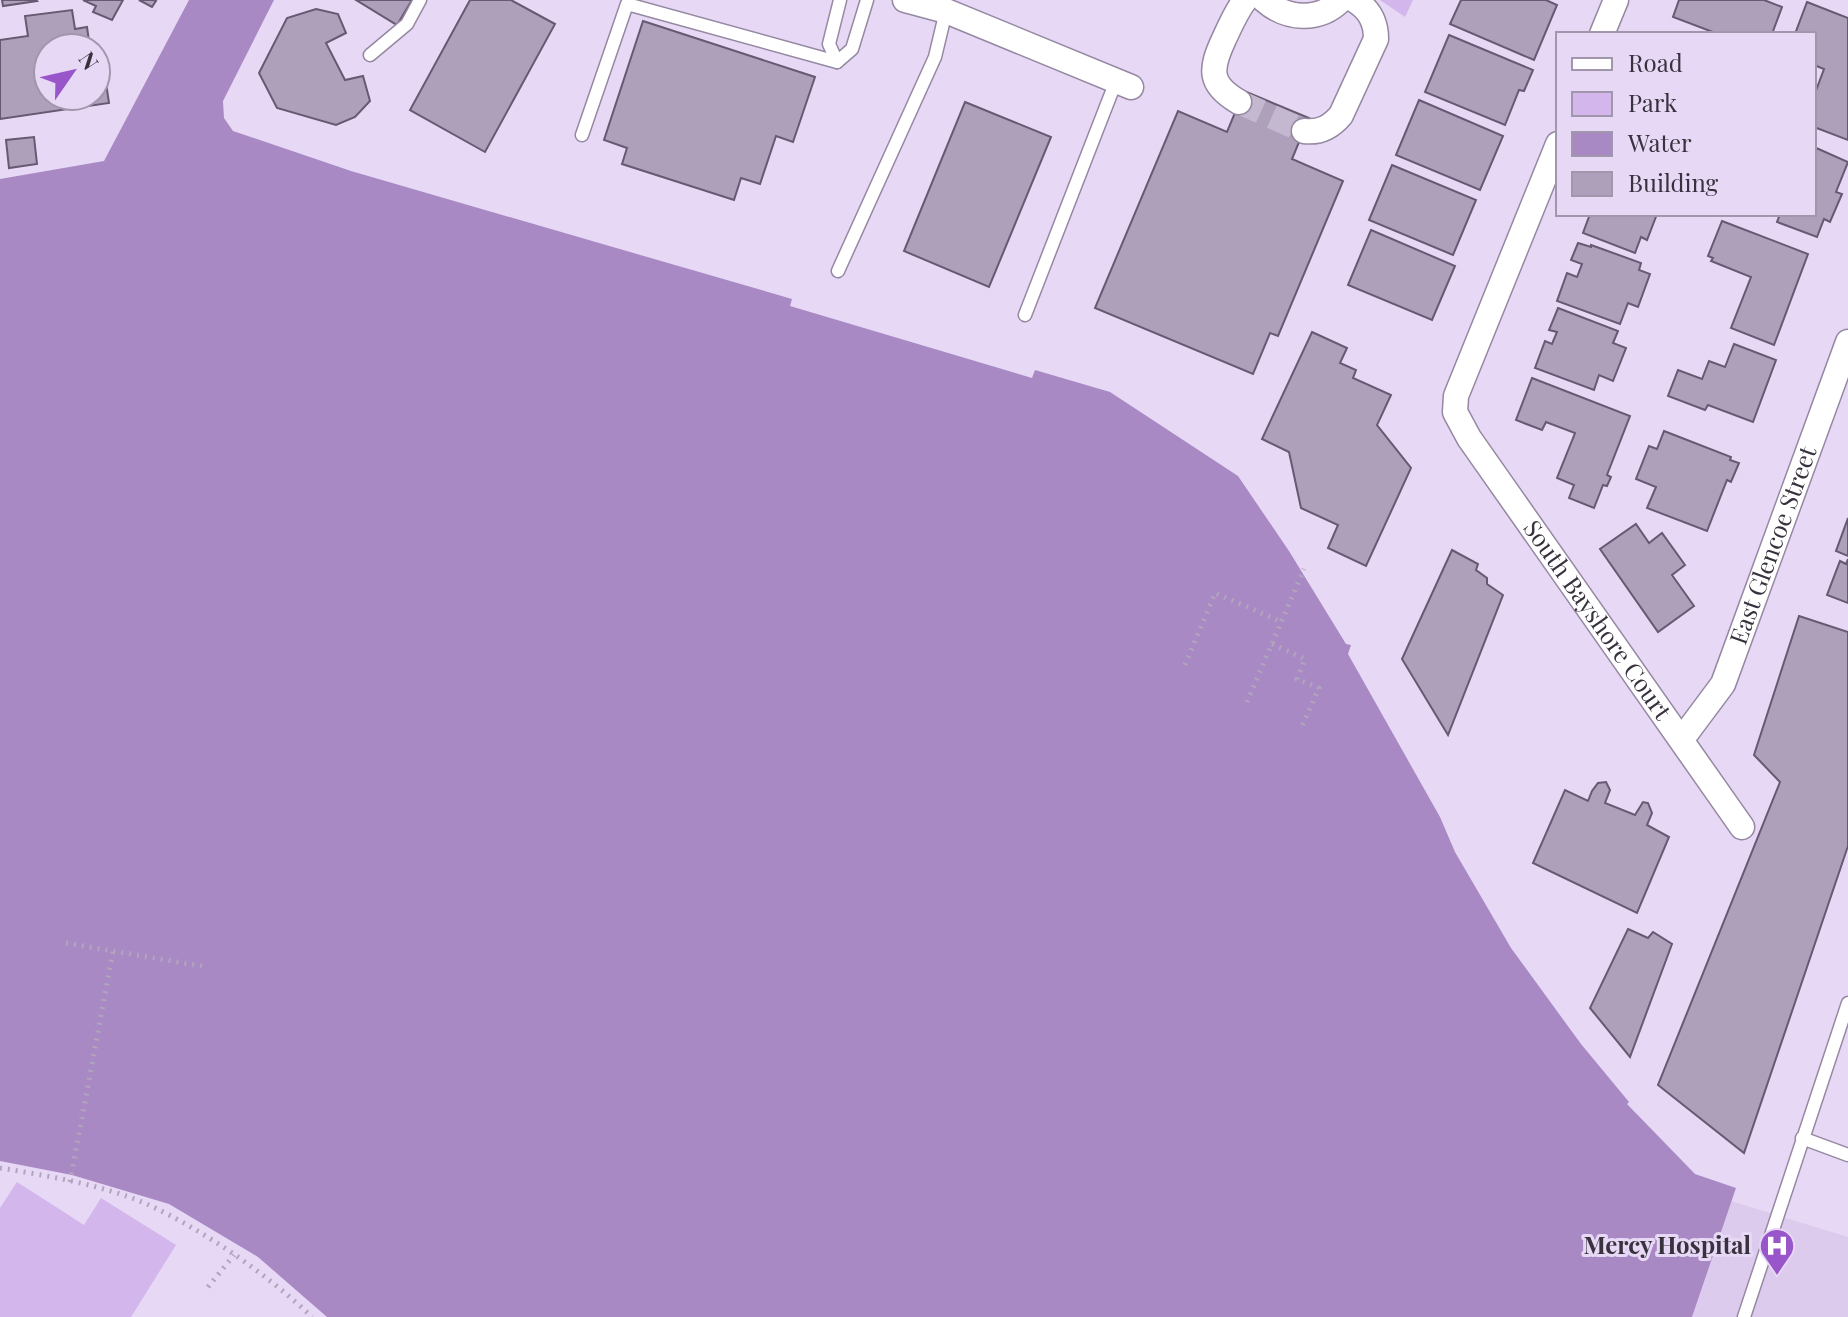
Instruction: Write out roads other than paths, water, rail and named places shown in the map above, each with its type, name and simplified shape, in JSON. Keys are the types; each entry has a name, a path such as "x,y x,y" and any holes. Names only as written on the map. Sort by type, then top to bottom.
{"street":[{"path":"905,0 948,6 1124,84"},
{"path":"1239,102 1225,94 1216,82 1213,70 1215,58 1245,0"},
{"path":"1264,0 1272,7 1298,16 1324,12 1341,0"},
{"path":"1304,131 1322,130 1341,115 1376,39 1376,25 1370,14 1354,0"},
{"path":"1603,32 1616,0"},
{"name":"South Bayshore Court","path":"1556,149 1456,396 1453,404 1455,412 1469,438 1742,827"},
{"name":"East Glencoe Street","path":"1682,739 1723,684 1848,342"}],"lane":[{"path":"370,55 407,24 420,0"},
{"path":"837,62 829,44 840,0"},
{"path":"837,62 852,49 867,0"},
{"path":"582,135 627,4 837,62"},
{"path":"838,271 935,57 948,6"},
{"path":"1025,315 1124,84"},
{"path":"1744,1317 1848,1003"},
{"path":"1802,1138 1848,1155"}],"water":[{"path":"189,0 274,0 223,101 224,118 233,131 351,171 792,299 790,306 1032,378 1035,370 1110,392 1238,476 1346,644 1351,645 1348,654 1440,817 1455,852 1511,948 1581,1044 1629,1102 1627,1104 1695,1174 1736,1188 1692,1317 327,1317 258,1257 169,1204 72,1175 0,1161 0,179 104,161"}],"tunnel":[{"path":"1239,102 1304,131"}],"place":[{"name":"Mercy Hospital","path":"1777,1277"}]}
